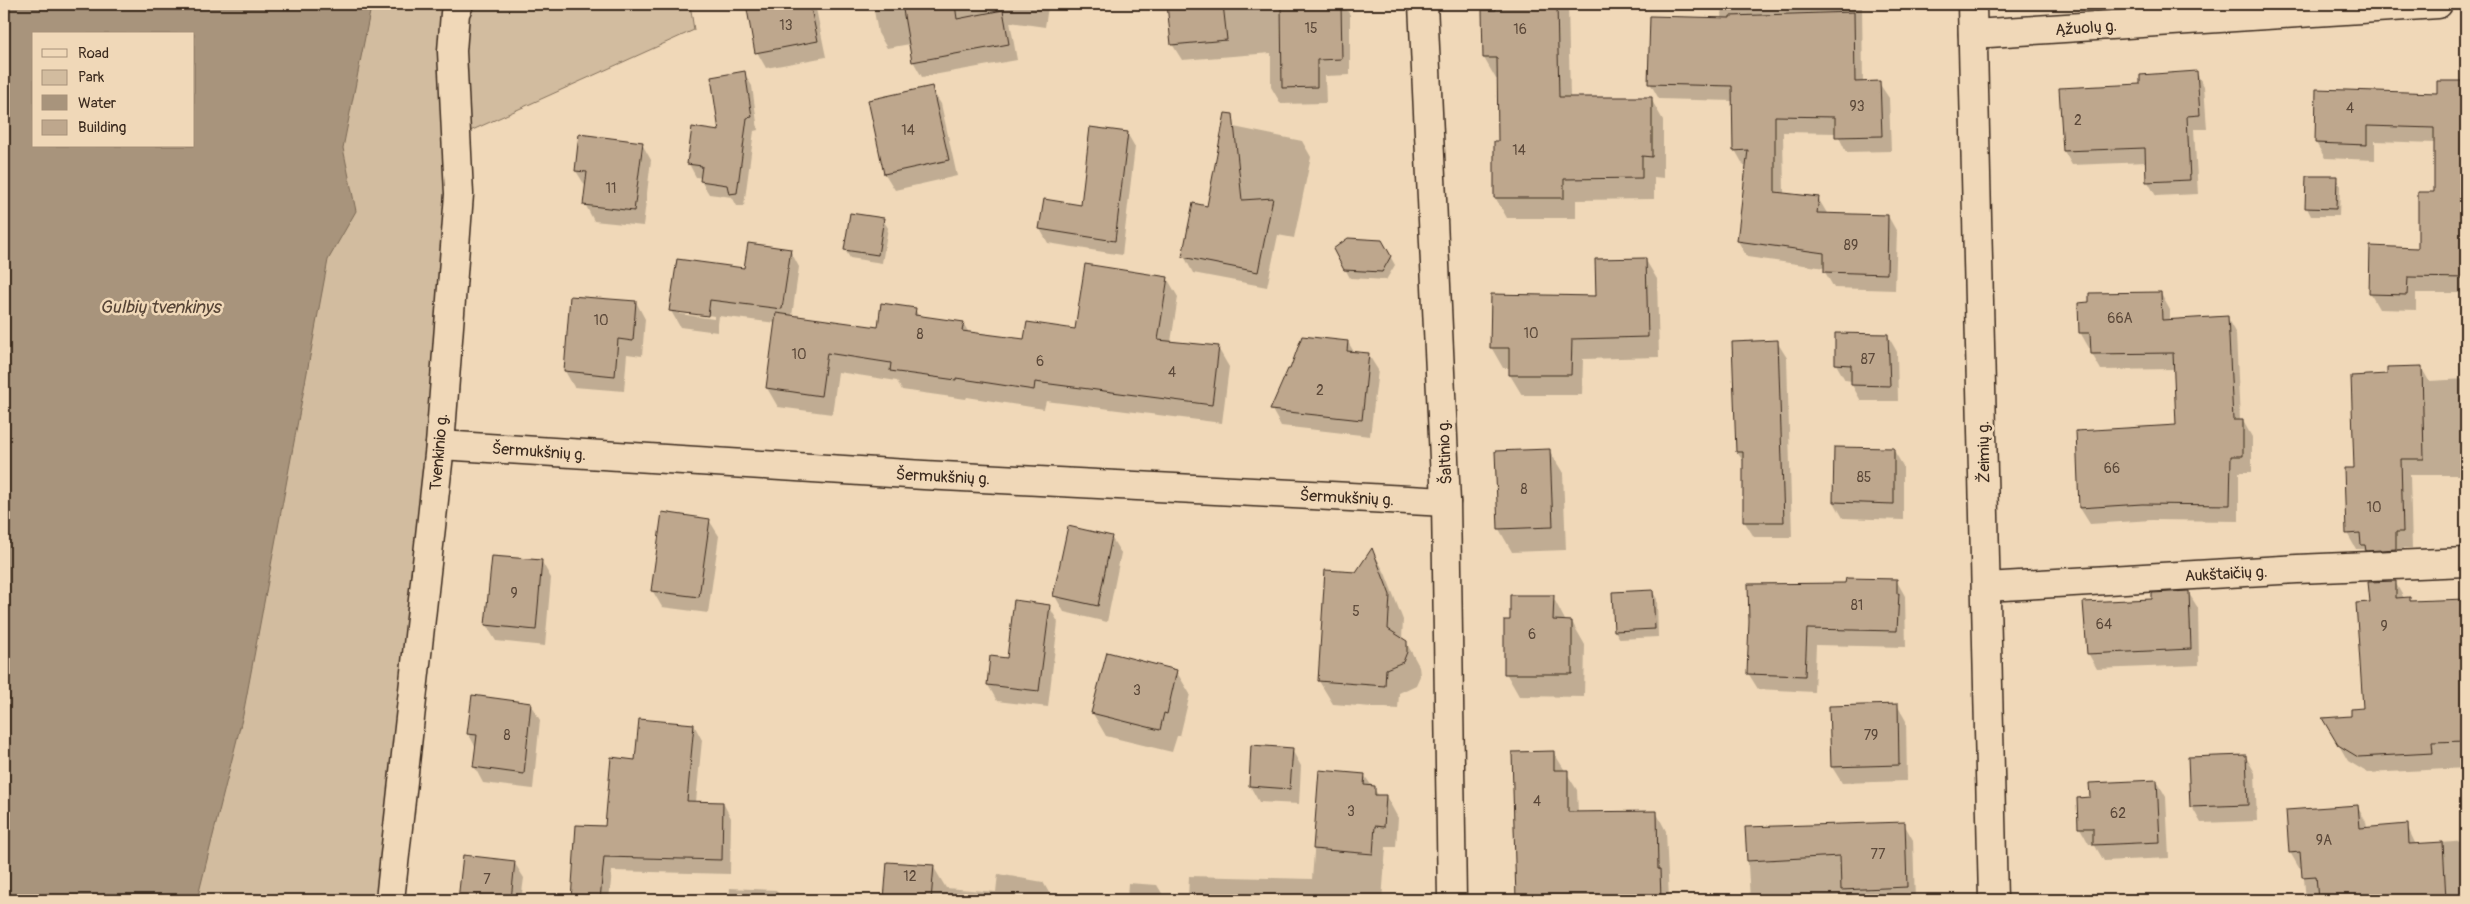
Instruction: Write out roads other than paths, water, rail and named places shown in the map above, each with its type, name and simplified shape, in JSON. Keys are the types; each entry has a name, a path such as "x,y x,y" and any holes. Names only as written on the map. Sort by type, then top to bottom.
{"street":[{"name":"Tvenkinio g.","path":"390,900 440,445 459,194 452,51 455,14 459,4"},
{"name":"Šaltinio g.","path":"1424,4 1446,502 1452,900"},
{"name":"Žeimių g.","path":"1972,4 1993,900"},
{"name":"Ąžuolų g.","path":"1973,34 2438,4"},
{"name":"Šermukšnių g.","path":"440,445 924,475 1446,502"},
{"name":"Aukštaičių g.","path":"1986,587 2287,569 2466,562"}],"water":[{"name":"Gulbių tvenkinys","path":"4,4 376,4 370,12 343,148 356,211 328,260 243,715 197,900 4,900"}]}
